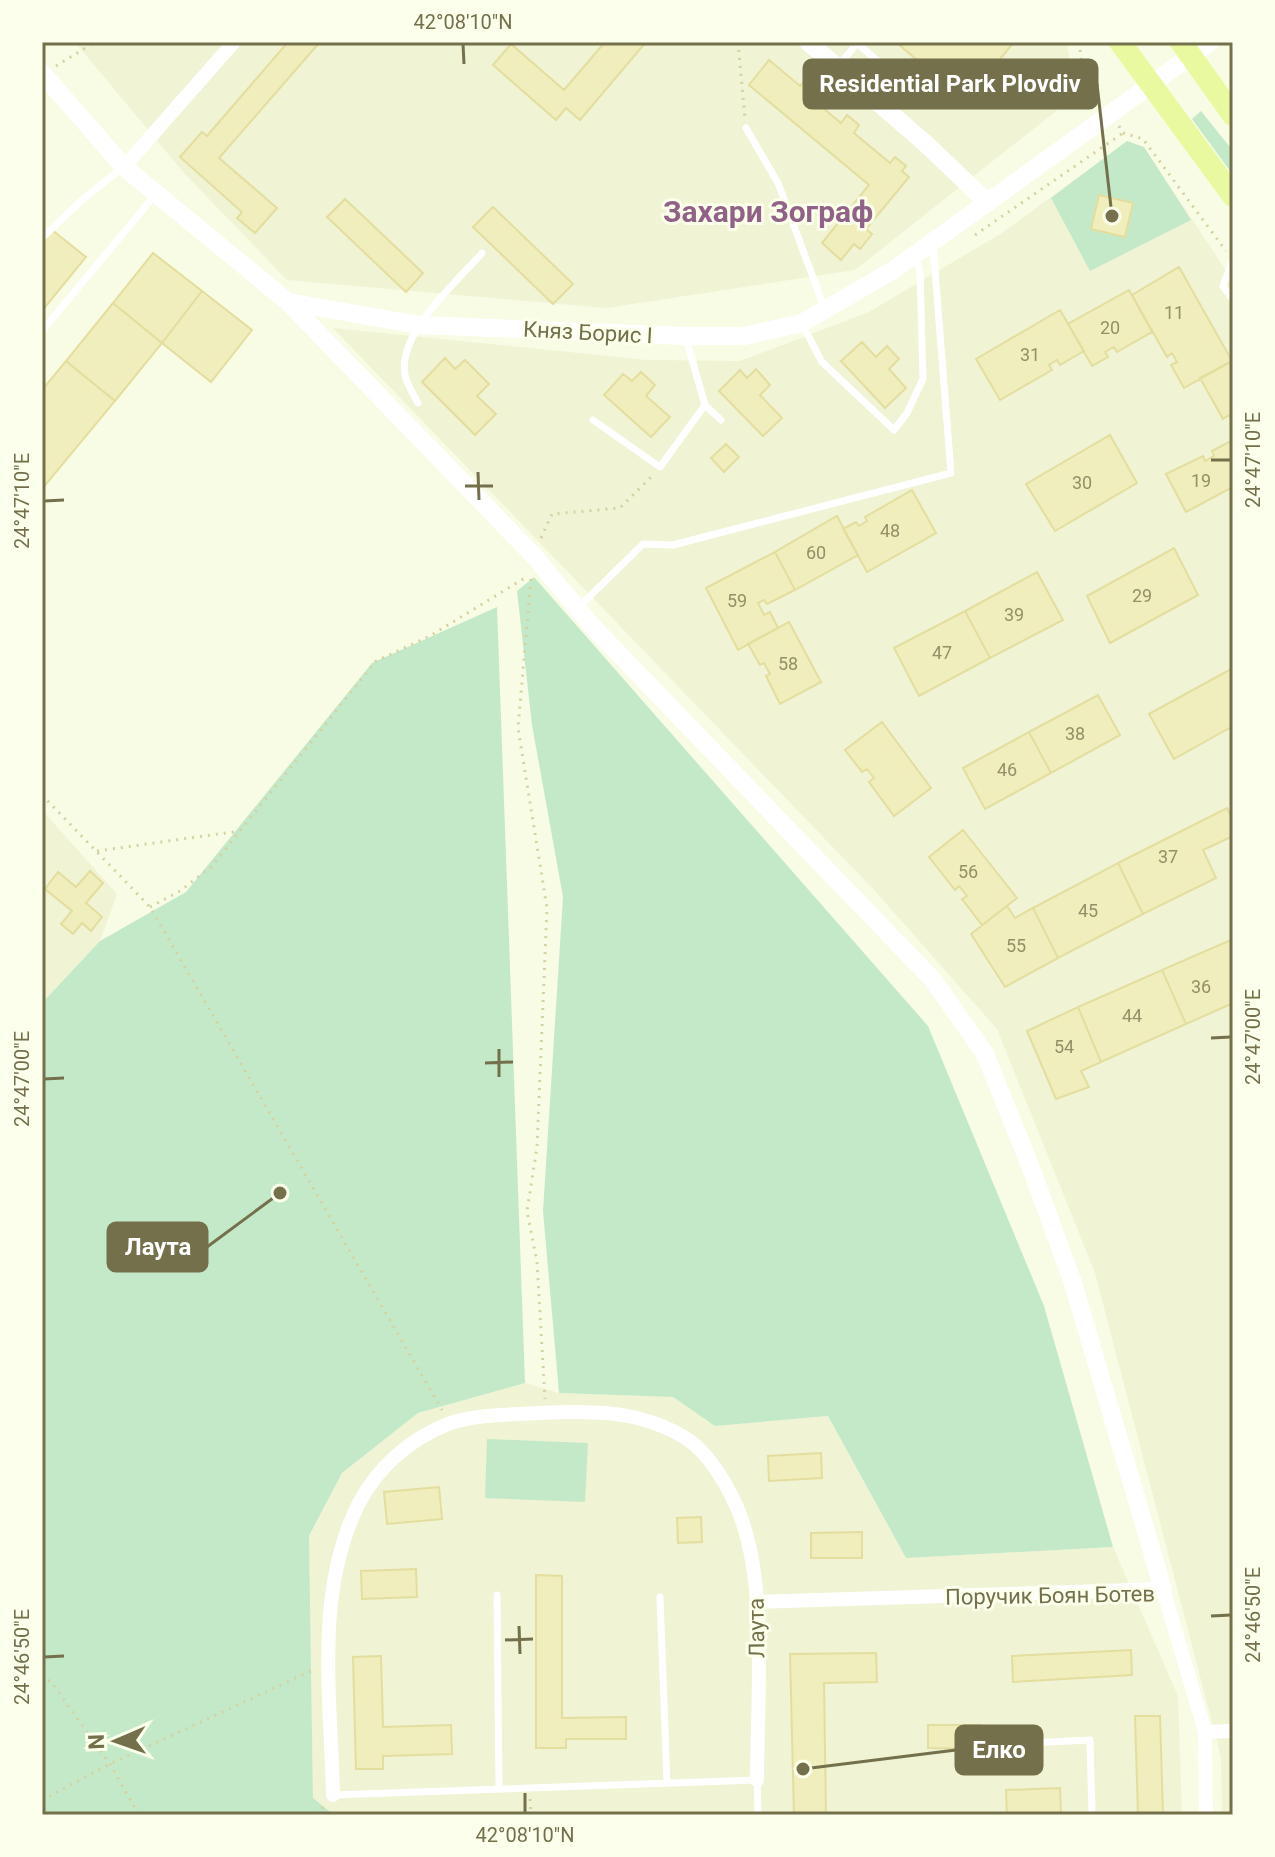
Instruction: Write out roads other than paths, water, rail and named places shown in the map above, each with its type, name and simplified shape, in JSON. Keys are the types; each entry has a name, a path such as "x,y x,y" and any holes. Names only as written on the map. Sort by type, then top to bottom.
{"main road":[{"path":"1120,42 1233,196"},
{"path":"1186,49 1233,115"}],"street":[{"path":"124,167 234,42"},
{"path":"808,42 988,203"},
{"name":"Княз Борис I","path":"42,74 124,167 288,302 419,325 744,336 802,323 915,255 1151,85 1186,49 1210,42"},
{"path":"288,302 534,556 577,608 933,980 985,1054 1073,1283 1163,1589"},
{"name":"Лаута","path":"333,1795 331,1596 337,1556 360,1503 380,1469 416,1441 449,1424 546,1413 609,1412 642,1419 693,1442 719,1475 740,1514 752,1556 756,1602 757,1780"},
{"name":"Поручик Боян Ботев","path":"756,1602 1163,1589 1205,1732 1206,1815"},
{"path":"1205,1732 1233,1731"}],"lane":[{"path":"837,66 857,43 907,87"},
{"path":"746,128 778,183 824,309"},
{"path":"42,238 83,199 124,167"},
{"path":"42,331 155,195"},
{"path":"577,608 643,544 673,545 951,473 932,243"},
{"path":"418,403 405,376 405,352 419,325 482,253"},
{"path":"802,323 822,362 894,430 907,413 923,379 920,272 915,255"},
{"path":"1233,260 1223,286 1233,300"},
{"path":"685,336 705,405 721,420"},
{"path":"593,420 660,467 705,405"},
{"path":"497,1595 499,1787"},
{"path":"660,1597 667,1782"},
{"path":"1006,1744 1090,1740 1092,1815"},
{"path":"333,1795 757,1780 758,1815"}],"place":[{"name":"Residential Park Plovdiv","path":"1112,216"},
{"name":"Лаута","path":"280,1193"},
{"name":"Елко","path":"803,1769"}],"district":[{"name":"Захари Зограф","path":"768,212"}]}
